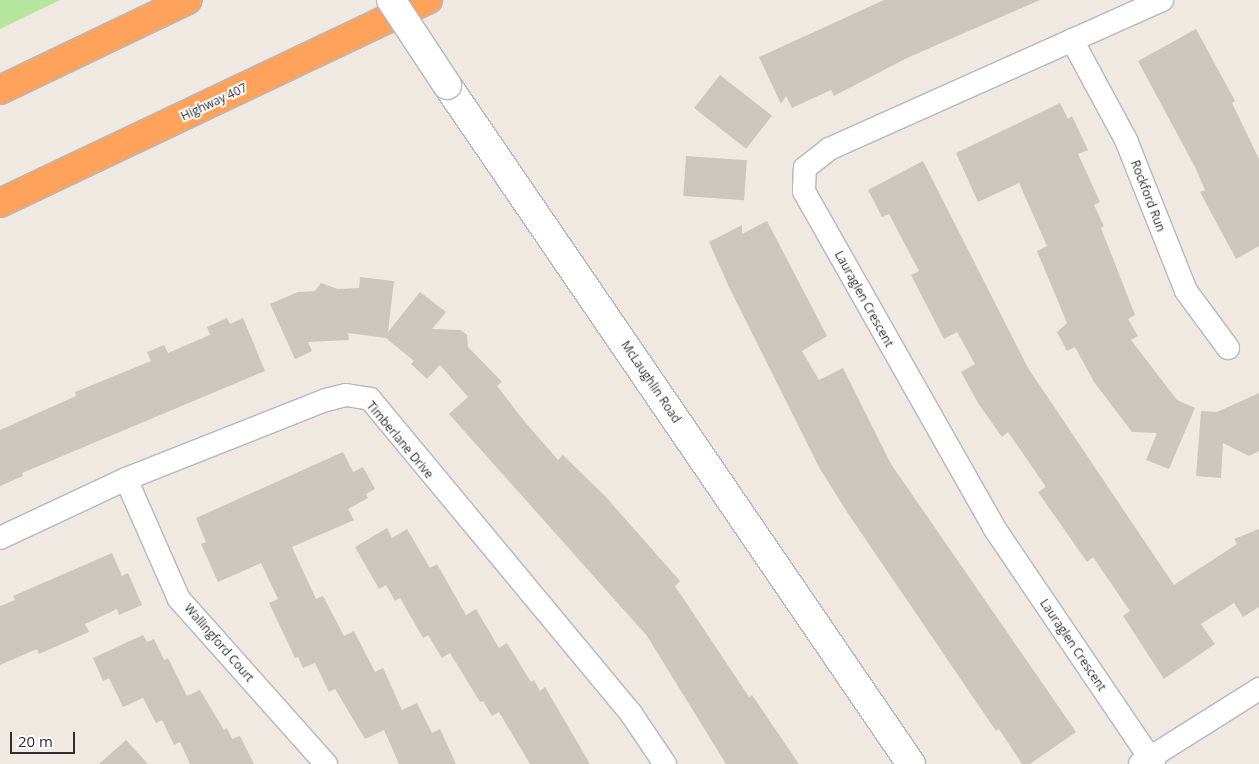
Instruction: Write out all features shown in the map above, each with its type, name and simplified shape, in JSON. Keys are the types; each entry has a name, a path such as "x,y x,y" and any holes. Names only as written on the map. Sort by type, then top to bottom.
{"highway":[{"path":"0,90 188,0"},
{"name":"Highway 407","path":"0,203 428,0"}],"street":[{"name":"McLaughlin Road","path":"391,0 911,764"},
{"name":"Lauraglen Crescent","path":"1148,762 995,529 804,190 805,168 829,149 1162,0"},
{"name":"Rockford Run","path":"1072,40 1126,140 1186,291 1228,348"},
{"name":"Timberlane Drive","path":"0,538 126,479 326,400 346,395 370,400 632,715 665,764"},
{"name":"Wallingford Court","path":"126,479 179,598 326,764"},
{"path":"1148,762 1259,689"}],"green space":[{"path":"0,0 60,0 0,29"}],"building":[{"path":"884,0 1040,0 907,58 834,96 831,90 792,108 786,96 781,104 759,57"},
{"path":"1196,29 1235,101 1232,103 1259,159 1259,246 1236,259 1200,192 1205,190 1195,167 1138,61"},
{"path":"720,75 772,116 746,149 694,108"},
{"path":"1060,103 1068,119 1072,116 1088,150 1078,154 1100,202 1094,205 1104,226 1101,228 1135,315 1128,319 1138,336 1131,340 1177,400 1195,408 1169,469 1146,460 1157,433 1132,432 1094,382 1075,347 1067,351 1057,332 1067,323 1037,251 1047,246 1019,183 978,202 956,153"},
{"path":"686,156 747,160 744,200 683,196"},
{"path":"923,161 1028,368 1174,585 1237,544 1234,539 1259,529 1259,607 1243,617 1234,603 1201,624 1215,644 1164,679 1123,616 1130,611 1093,557 1087,562 1038,492 1046,487 1008,432 1002,437 978,403 961,372 975,364 957,332 944,339 911,275 919,271 889,214 882,217 868,190"},
{"path":"767,221 827,336 802,351 819,380 843,368 891,464 1076,732 1030,764 1022,764 999,729 996,731 849,515 820,469 729,287 709,242 742,225 742,234"},
{"path":"360,277 394,281 388,332 420,292 446,312 432,329 461,330 467,335 468,347 502,382 497,386 525,422 558,460 563,455 605,496 680,581 675,586 749,697 752,695 799,764 726,764 647,636 449,414 468,397 440,365 427,379 411,364 414,361 386,338 348,333 349,340 308,342 312,351 295,359 270,304 298,292 315,291 321,283 338,289 359,288"},
{"path":"227,318 230,324 243,318 265,371 22,473 23,476 0,486 0,430 76,396 75,392 151,361 147,352 164,345 168,353 210,335 207,327"},
{"path":"1259,393 1259,451 1249,456 1223,443 1221,478 1196,476 1201,411 1217,412"},
{"path":"343,452 353,472 363,467 375,489 366,494 368,498 348,509 354,520 292,547 316,599 323,596 344,636 354,631 375,672 383,668 402,710 417,703 432,733 440,729 456,764 399,764 384,730 365,739 335,689 329,692 315,663 303,668 298,657 295,658 269,603 278,599 261,563 218,582 201,544 206,542 196,518"},
{"path":"387,528 392,538 407,529 430,568 437,564 466,615 476,609 499,648 507,643 531,682 534,680 540,691 545,687 590,764 530,764 499,712 492,716 483,701 480,702 450,653 442,658 428,635 423,638 400,598 395,601 386,585 379,589 355,547"},
{"path":"112,553 122,576 128,573 142,605 119,615 117,609 85,624 89,632 39,654 37,649 0,665 0,606 15,600 13,596"},
{"path":"143,635 147,642 154,639 164,660 168,658 187,696 200,690 224,730 227,728 232,739 240,736 254,764 190,764 180,742 174,745 162,720 156,723 143,698 123,707 109,678 103,681 93,658"},
{"path":"126,740 148,764 99,764"}]}
